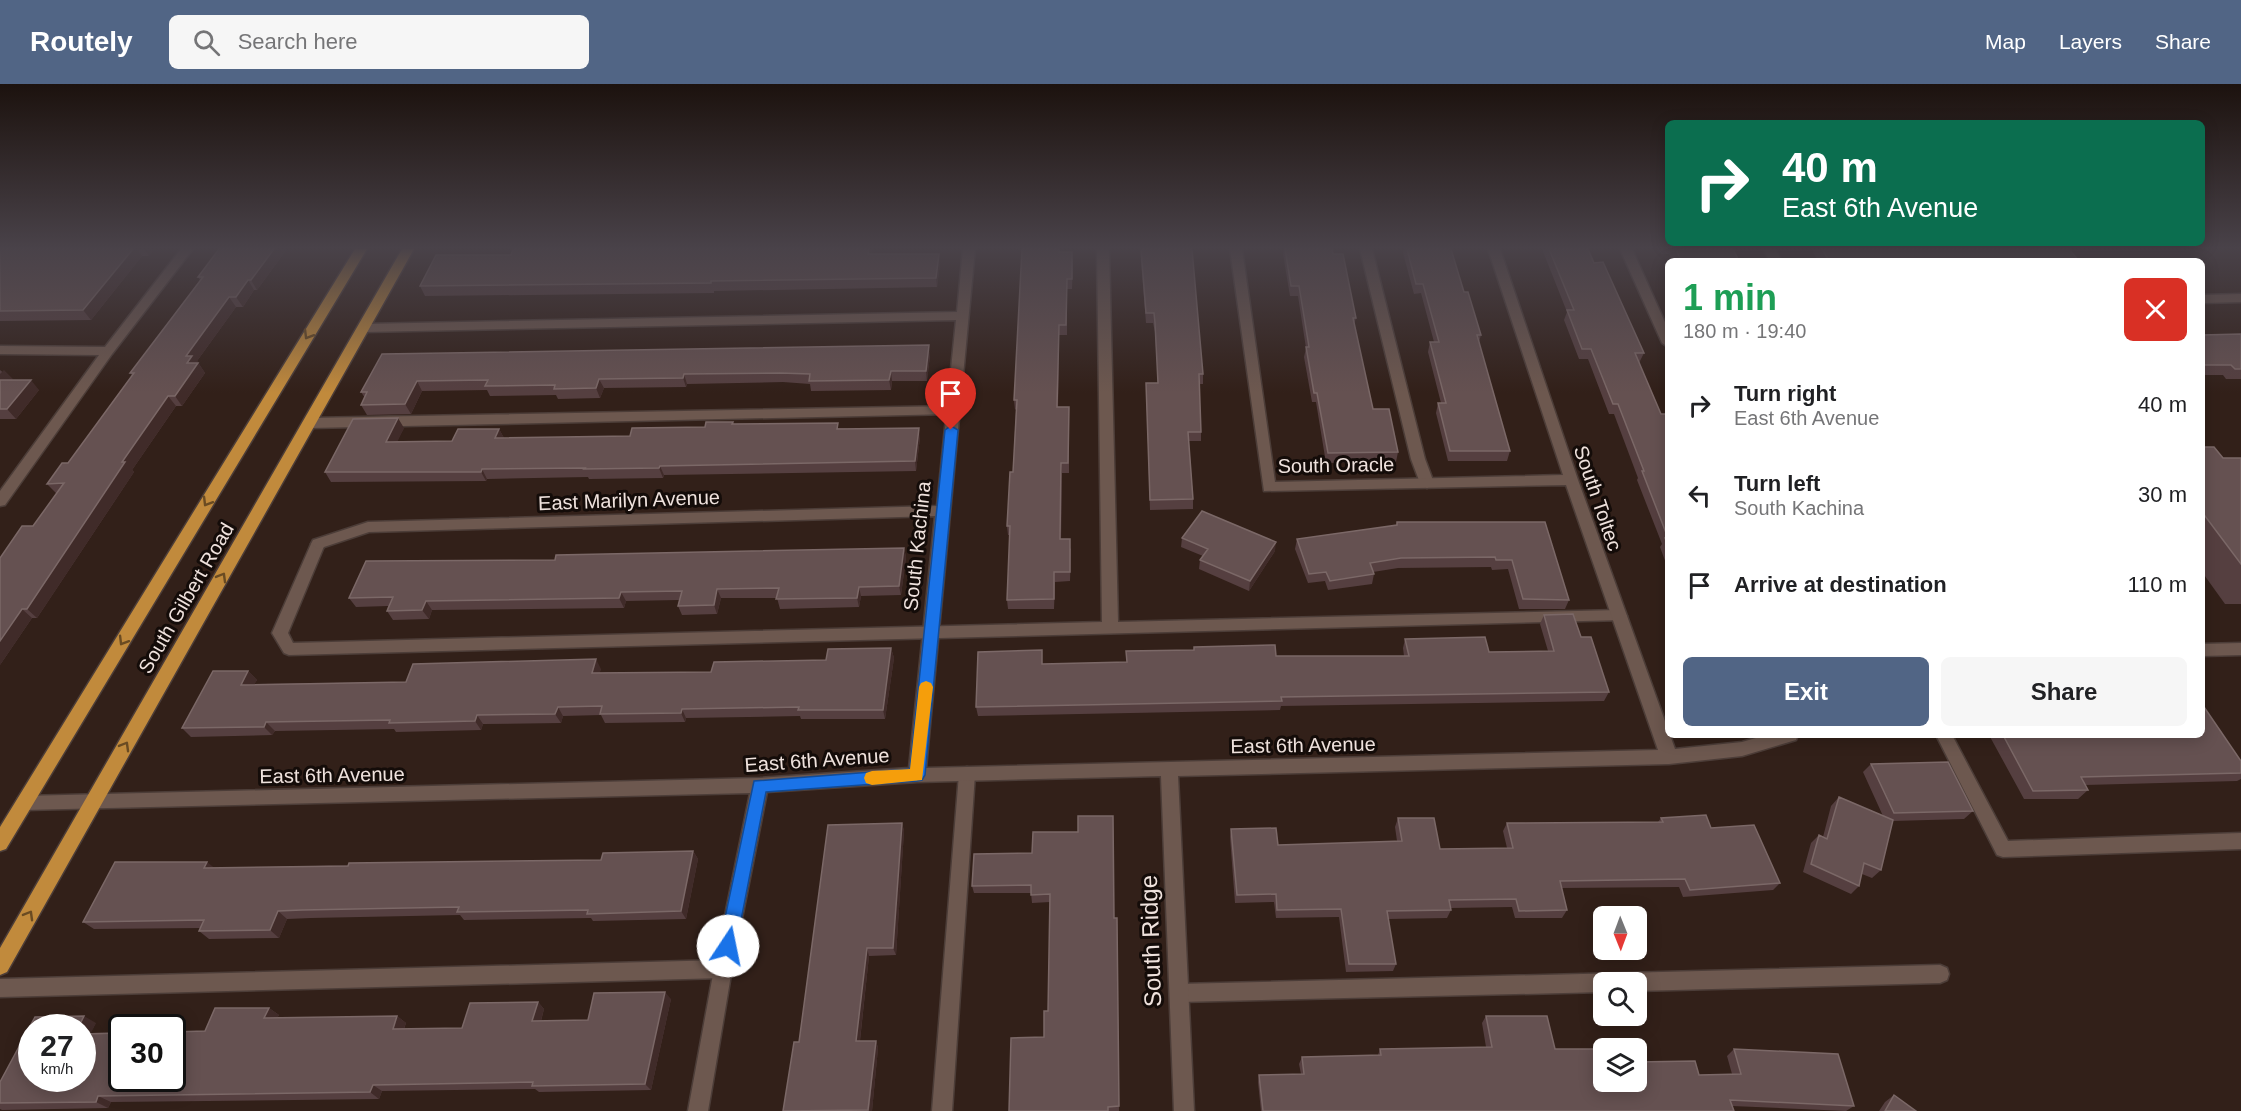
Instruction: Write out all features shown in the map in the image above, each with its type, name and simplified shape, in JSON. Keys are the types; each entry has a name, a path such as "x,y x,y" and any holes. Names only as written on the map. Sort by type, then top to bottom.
{"main road":[{"name":"South Gilbert Road","path":"0,843 332,297"},
{"name":"South Gilbert Road","path":"0,966 381,297"}],"street":[{"path":"0,501 150,297"},
{"name":"South Kachina","path":"917,775 965,297"},
{"path":"1104,297 1110,626"},
{"name":"South Oracle","path":"1243,297 1269,487 1571,480"},
{"path":"1378,297 1418,459 1427,483"},
{"name":"South Toltec","path":"1510,297 1571,480 1669,758"},
{"path":"1647,297 1665,336"},
{"path":"2205,299 2241,298"},
{"path":"364,327 963,316"},
{"path":"0,350 108,351"},
{"path":"310,423 953,410"},
{"name":"East Marilyn Avenue","path":"931,634 289,649 280,633 318,544 368,527 944,511"},
{"path":"931,634 1110,626 1619,616"},
{"path":"2205,650 2241,649"},
{"name":"East 6th Avenue","path":"24,803 760,786 917,775 1669,758 1742,749 1780,738"},
{"path":"1946,738 2003,849 2241,842"},
{"name":"South Ridge","path":"1169,769 1184,1111"},
{"path":"942,1111 967,774"},
{"path":"698,1111 723,969 760,786"},
{"path":"0,988 723,969"},
{"path":"1179,993 1940,974"}],"building":[{"path":"0,297 94,297 83,310 0,311"},
{"path":"188,297 236,297 229,297 186,356 192,356 187,363 198,363 175,396 168,396 122,462 125,462 27,609 22,609 0,641 0,558 22,526 33,526 64,483 47,484 62,463 68,463 134,373 130,373"},
{"path":"1019,297 1067,297 1066,325 1059,325 1057,407 1069,407 1068,463 1061,463 1060,539 1070,539 1070,572 1054,572 1054,599 1007,600 1010,526 1007,526 1017,400 1014,400"},
{"path":"1145,297 1196,297 1203,374 1199,374 1201,432 1188,432 1193,499 1150,500 1146,383 1158,383 1154,313 1146,313"},
{"path":"1301,297 1352,297 1356,318 1353,318 1373,409 1389,409 1398,452 1328,453 1317,393 1314,393 1306,347 1309,347"},
{"path":"1427,297 1469,297 1481,335 1477,335 1510,451 1450,451 1438,403 1446,403 1430,342 1439,342"},
{"path":"1569,297 1619,297 1644,353 1635,353 1661,414 1665,414 1665,530 1618,404 1613,404 1591,349 1582,349 1567,310 1574,310"},
{"path":"2241,334 2241,369 2235,369 2231,365 2205,365 2205,335"},
{"path":"929,345 926,371 891,371 889,380 809,381 810,374 780,373 684,374 683,378 599,379 596,388 554,389 555,385 485,386 488,380 417,381 405,404 361,405 367,392 361,392 382,354"},
{"path":"0,380 31,380 7,409 0,409"},
{"path":"398,418 386,442 452,441 458,429 499,429 495,438 630,436 632,428 705,427 706,422 733,422 732,424 838,423 837,429 919,428 915,461 660,466 659,468 482,469 481,472 325,472 353,419"},
{"path":"2205,447 2214,447 2223,458 2241,458 2241,564 2205,516"},
{"path":"1202,511 1276,542 1250,581 1200,560 1208,549 1182,538"},
{"path":"1397,522 1545,522 1569,600 1523,599 1512,560 1496,560 1495,557 1401,558 1370,563 1374,574 1330,581 1326,572 1309,574 1297,539 1397,525"},
{"path":"904,548 899,586 859,587 857,598 776,599 779,588 717,589 714,605 678,606 682,591 621,592 619,598 426,601 422,610 387,611 393,597 349,598 366,561 555,560 556,555"},
{"path":"1573,614 1581,637 1591,637 1609,692 1281,697 1282,701 976,707 978,652 1042,650 1042,664 1127,662 1126,651 1275,645 1276,656 1409,656 1405,639 1485,637 1489,652 1554,651 1544,615"},
{"path":"891,648 883,710 798,710 799,707 682,709 681,713 600,714 602,706 558,707 555,714 477,715 475,721 266,722 264,727 182,728 213,671 248,671 241,685 406,682 413,664 596,659 592,673 711,672 714,662 826,660 828,649"},
{"path":"2205,708 2241,761 2241,773 2081,777 2088,790 2033,791 2005,738 2205,738"},
{"path":"1948,762 1973,811 1894,813 1871,764"},
{"path":"1839,797 1893,820 1881,870 1864,863 1859,886 1811,864 1819,835 1827,839"},
{"path":"1706,815 1711,828 1754,825 1780,883 1690,890 1685,879 1560,881 1567,910 1519,911 1516,899 1449,900 1451,910 1387,911 1396,964 1349,964 1341,909 1277,910 1276,894 1237,895 1231,829 1276,828 1278,845 1402,841 1398,818 1434,818 1440,849 1513,848 1507,823 1663,822 1661,818"},
{"path":"1078,816 1113,816 1114,918 1117,918 1119,1106 1108,1107 1108,1111 1009,1111 1011,1038 1044,1037 1044,1011 1048,1011 1050,894 1031,895 1031,885 972,886 974,854 1032,853 1033,832 1078,832"},
{"path":"902,823 893,948 867,948 856,1041 876,1041 868,1110 783,1111 794,1042 799,1042 828,825"},
{"path":"693,851 681,911 587,914 588,910 457,912 459,907 278,911 270,930 199,931 204,920 83,922 115,862 207,862 204,868 348,866 349,863 601,860 603,853"},
{"path":"665,992 645,1084 532,1086 533,1082 373,1085 370,1092 98,1096 96,1102 0,1103 0,1082 18,1049 18,1092 96,1092 96,1034 108,1033 108,1092 186,1092 186,1032 205,1031 215,1008 269,1008 264,1018 397,1016 393,1029 462,1028 470,1003 538,1002 532,1021 588,1020 594,993"},
{"path":"1486,1016 1547,1016 1555,1049 1593,1049 1593,1092 1647,1092 1647,1062 1695,1061 1699,1075 1741,1074 1734,1049 1838,1054 1854,1106 1730,1100 1734,1111 1263,1111 1259,1075 1304,1074 1302,1057 1381,1055 1380,1049 1492,1047"},
{"path":"1894,1095 1916,1111 1885,1111"}],"slow traffic":[{"path":"872,778 917,775 926,687"}],"route":[{"path":"728,946 760,786 917,775 951,430"}]}
